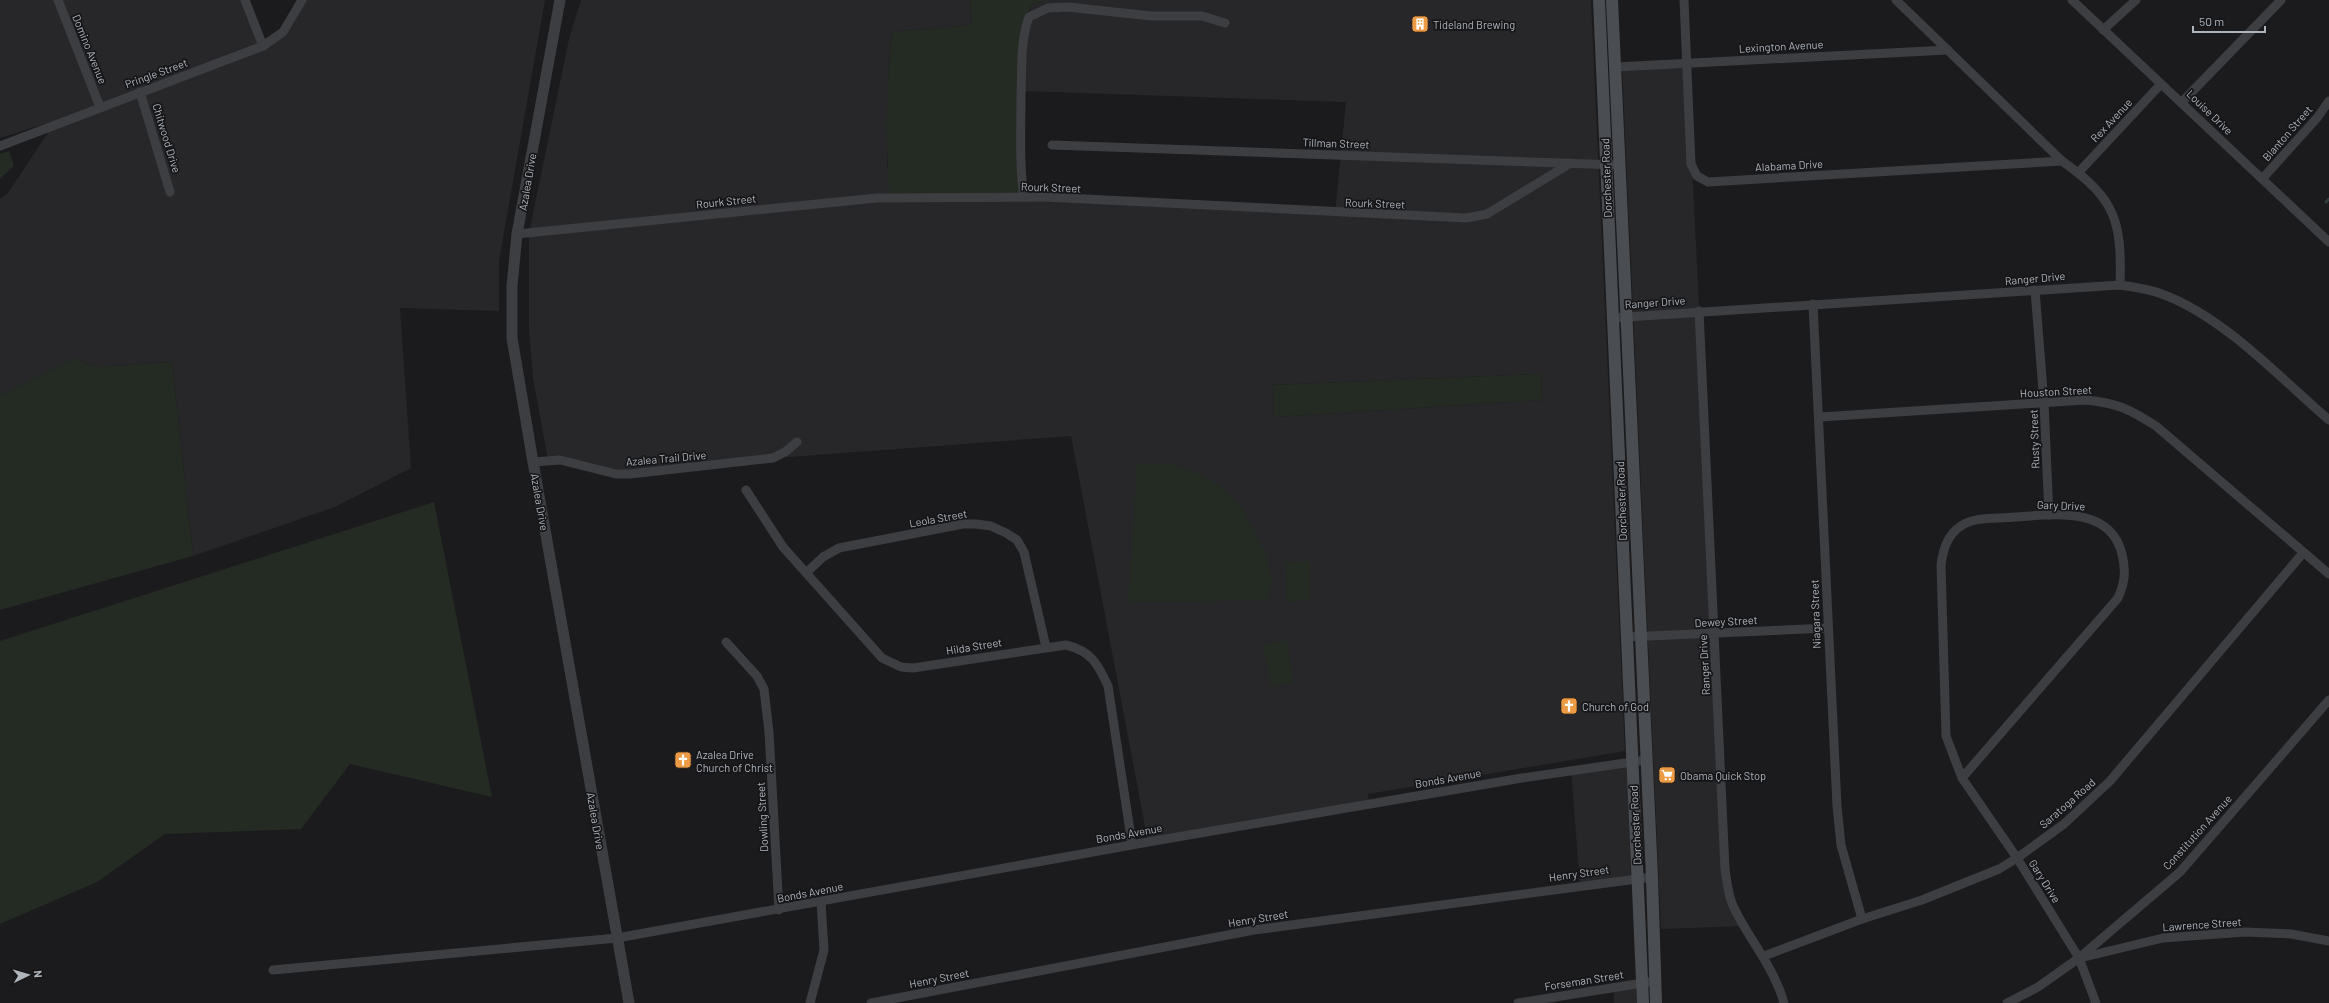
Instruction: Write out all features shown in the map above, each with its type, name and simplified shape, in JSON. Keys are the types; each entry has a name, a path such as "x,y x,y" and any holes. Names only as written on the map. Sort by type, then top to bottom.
{"main road":[{"name":"Dorchester Road","path":"1598,0 1643,1003"},
{"name":"Dorchester Road","path":"1612,0 1652,877 1656,1003"}],"street":[{"name":"Domino Avenue","path":"58,0 100,107"},
{"path":"245,0 263,46"},
{"name":"Pringle Street","path":"0,146 263,46 283,32 294,16 302,0"},
{"name":"Azalea Drive","path":"560,0 517,234 512,286 512,338 629,1003"},
{"name":"Alabama Drive","path":"1684,0 1691,164 1697,176 1708,182 2062,161"},
{"path":"1896,0 2062,161 2078,173 2102,196 2116,220 2121,246 2120,285"},
{"name":"Louise Drive","path":"2072,0 2329,242"},
{"path":"2103,30 2136,0"},
{"path":"2182,102 2281,0"},
{"path":"1024,197 1020,171 1022,79 1024,30 1029,17 1048,8 1068,7 1151,16 1202,16 1226,23"},
{"name":"Lexington Avenue","path":"1615,67 1687,62 1948,50"},
{"name":"Rex Avenue","path":"2078,173 2161,84"},
{"name":"Chitwood Drive","path":"140,92 170,192"},
{"name":"Blanton Street","path":"2262,179 2317,118 2329,101"},
{"name":"Tillman Street","path":"1052,145 1619,165"},
{"name":"Rourk Street","path":"517,234 877,198 1024,197 1466,218 1487,214 1571,163"},
{"name":"Ranger Drive","path":"1612,318 1700,311 2120,285 2161,293 2190,306 2218,323 2329,420"},
{"name":"Rusty Street","path":"2035,290 2044,403 2049,515"},
{"name":"Niagara Street","path":"1814,304 1828,628 1841,845 1862,919"},
{"name":"Ranger Drive","path":"1700,311 1725,869 1728,892 1734,908 1764,956 1779,985 1784,1003"},
{"name":"Houston Street","path":"1820,418 2085,400 2106,402 2125,407 2156,426 2329,574"},
{"name":"Azalea Trail Drive","path":"533,462 560,460 616,474 651,473 773,458 785,452 797,442"},
{"name":"Hilda Street","path":"746,490 783,547 882,658 901,667 913,668 1046,647 1066,645 1080,648 1100,668 1108,686 1132,844"},
{"name":"Gary Drive","path":"1962,778 2118,598 2124,584 2126,570 2120,548 2103,525 2095,519 2049,515 1969,522 1952,533 1946,544 1941,565 1946,736 1962,778 2017,858 2079,958 2096,1003"},
{"name":"Leola Street","path":"806,573 823,557 839,548 963,524 991,526 1006,532 1016,540 1024,552 1046,647"},
{"name":"Saratoga Road","path":"1764,956 1862,919 1922,900 1999,869 2017,858 2064,824 2110,781 2304,553"},
{"name":"Dewey Street","path":"1626,637 1828,628"},
{"name":"Dowling Street","path":"726,642 758,676 764,688 769,732 779,910"},
{"name":"Constitution Avenue","path":"2007,1003 2038,987 2079,958 2180,872 2329,700"},
{"name":"Bonds Avenue","path":"273,970 617,938 779,910 1132,844 1632,760 1646,760"},
{"name":"Henry Street","path":"871,1003 1254,930 1652,877"},
{"path":"810,1003 824,950 821,902"},
{"name":"Lawrence Street","path":"2079,958 2163,938 2245,932 2328,937"},
{"name":"Forseman Street","path":"1518,1003 1655,981"}],"shaded area":[{"path":"0,0 245,0 263,46 283,32 302,0 545,0 499,261 499,311 400,308 411,468 335,507 193,556 172,362 97,367 74,358 0,395 0,199 8,193 53,125 93,109 0,138"},
{"path":"581,0 970,0 972,25 892,32 889,62 887,166 968,197 1335,213 1346,102 1022,91 1031,5 1046,0 1591,0 1625,751 1368,794 1369,804 1148,842 1071,436 776,458 630,474 548,460 533,378 529,328 529,233 569,39","holes":["1541,374 1542,400 1274,417 1273,385"]},
{"path":"970,0 1046,0 1031,5 1024,30 1024,197 890,198 887,157 887,115 888,74 892,32 972,25"},
{"path":"1687,63 1728,891 1745,926 1661,929 1622,67"},
{"path":"9,151 14,166 0,179 0,154"},
{"path":"74,358 97,367 172,362 193,556 0,610 0,395"},
{"path":"1541,374 1542,400 1274,417 1273,385"},
{"path":"1137,463 1171,464 1200,474 1222,487 1242,507 1267,556 1272,582 1268,600 1128,603"},
{"path":"434,502 492,797 350,764 301,829 165,834 97,882 0,924 0,641"},
{"path":"1310,561 1310,600 1286,602 1285,562"},
{"path":"1287,640 1294,683 1271,686 1263,645"},
{"path":"1627,766 1631,878 1580,885 1571,770"},
{"path":"1636,984 1637,1003 1614,1003 1614,988"}],"waterway":[{"path":"2326,202 2329,199"}],"place":[{"name":"Tideland Brewing","path":"1420,24"},
{"name":"Church of God","path":"1569,706"},
{"name":"Azalea Drive Church of Christ","path":"683,760"},
{"name":"Obama Quick Stop","path":"1667,775"}]}
